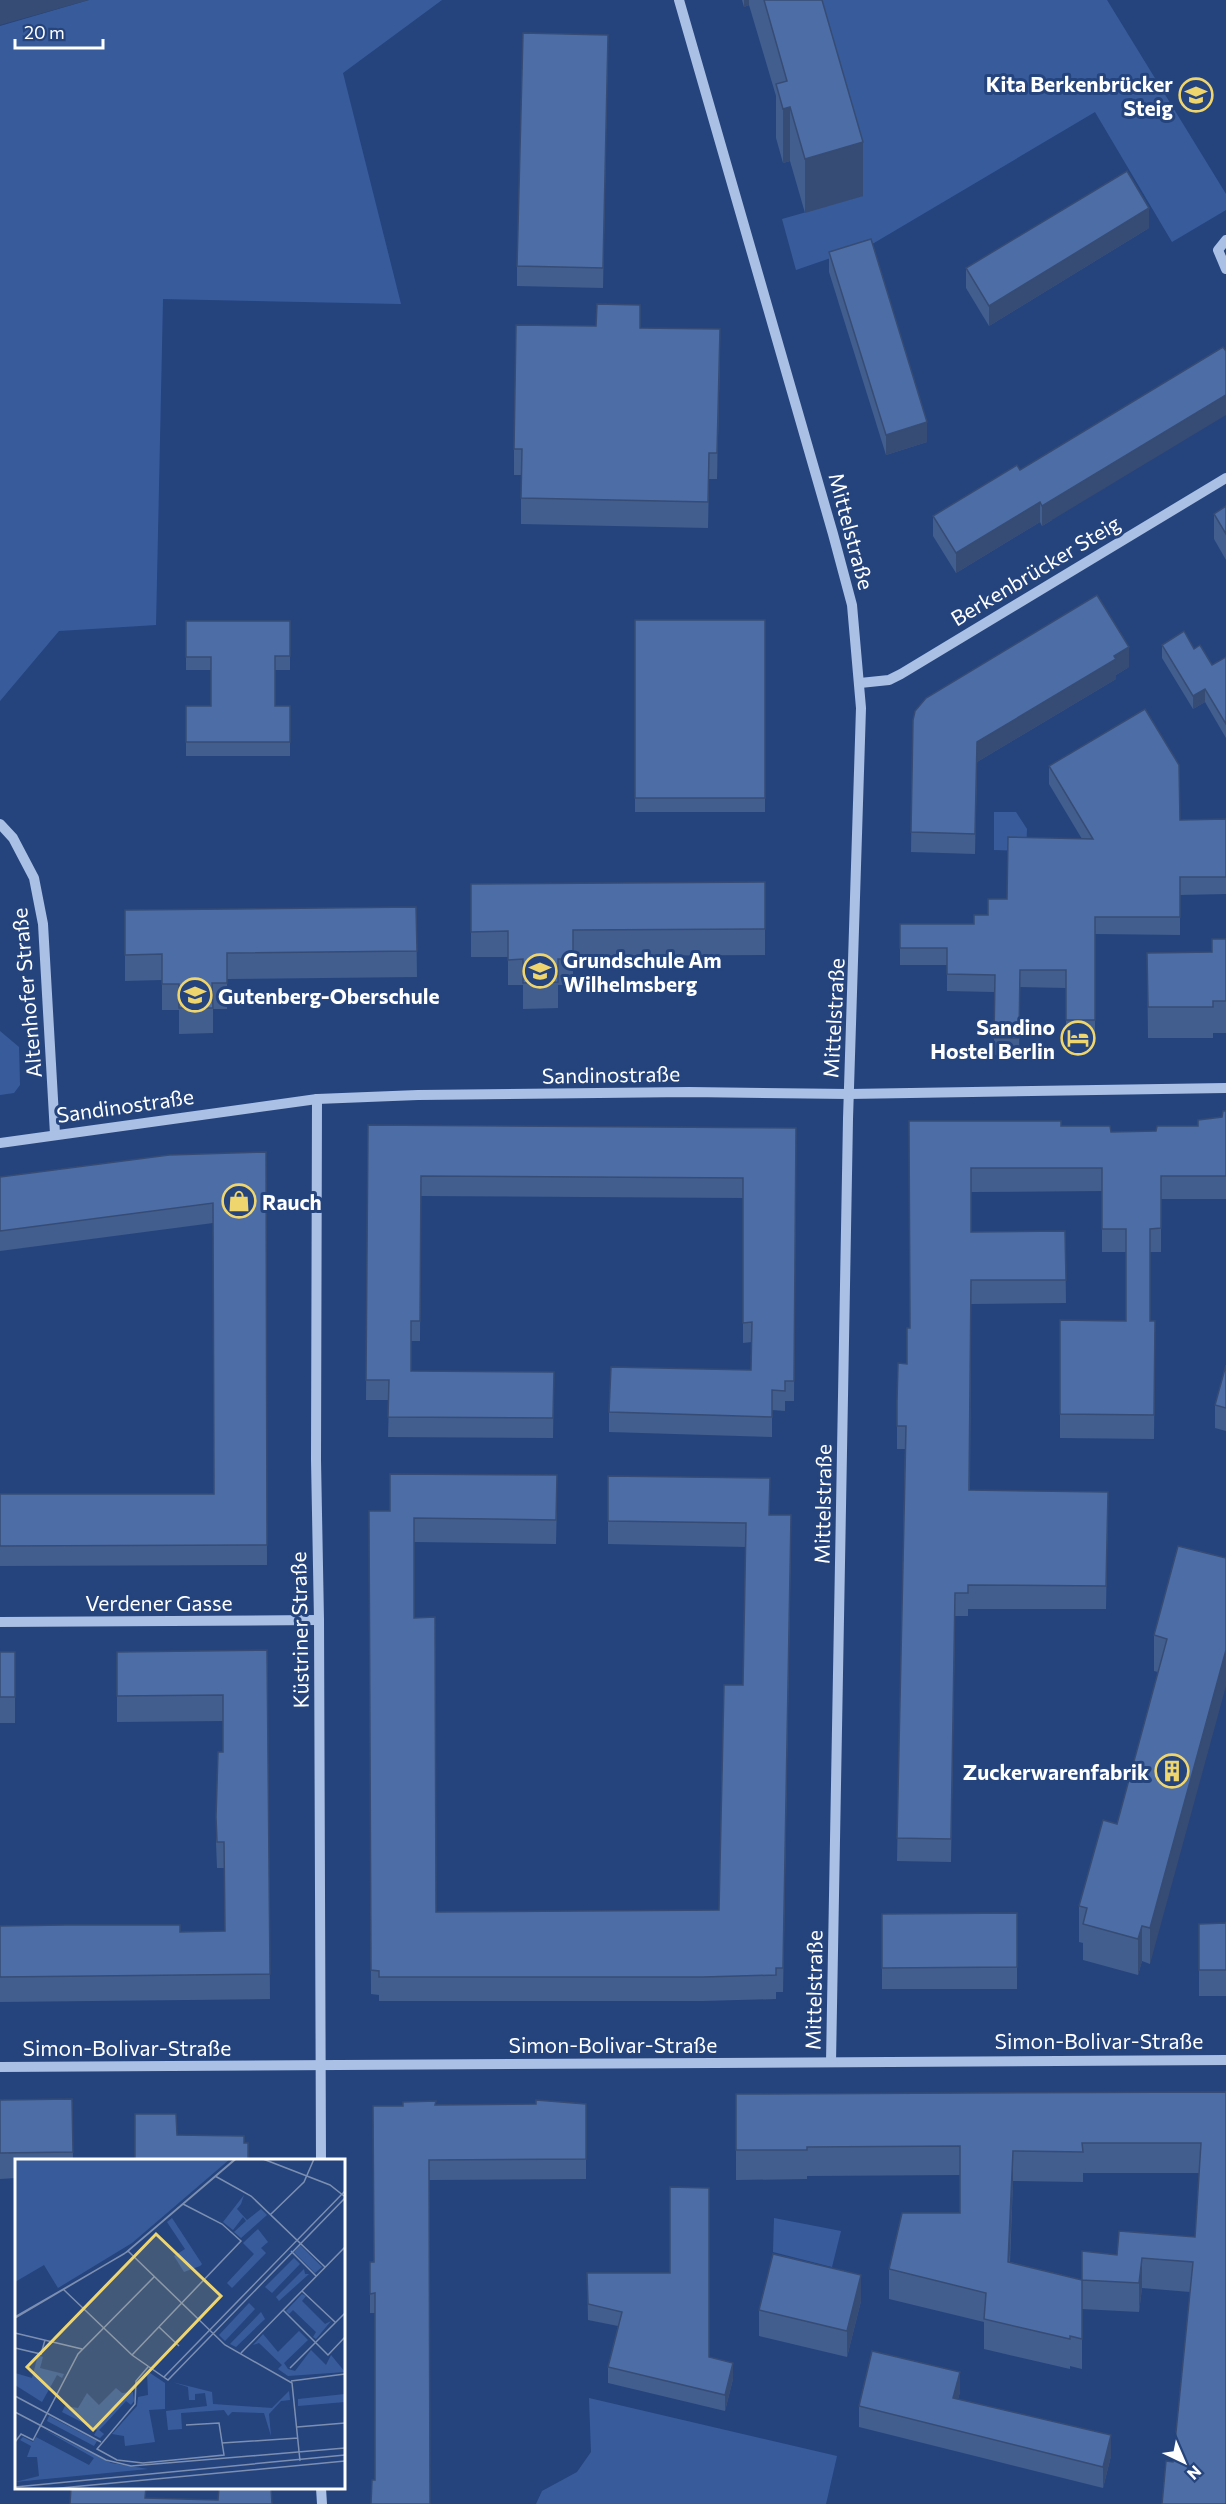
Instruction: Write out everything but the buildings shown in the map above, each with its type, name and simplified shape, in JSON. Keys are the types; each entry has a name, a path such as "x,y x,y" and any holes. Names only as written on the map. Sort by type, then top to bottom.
{"street":[{"name":"Mittelstraße","path":"679,0 852,605 860,683 856,933 849,1094 831,2062"},
{"path":"1226,240 1218,250 1226,269"},
{"name":"Berkenbrücker Steig","path":"860,683 889,680 901,674 1226,478"},
{"name":"Altenhofer Straße","path":"0,824 13,838 34,878 44,924 55,1134"},
{"name":"Sandinostraße","path":"0,1143 317,1099 689,1092 849,1094 1226,1088"},
{"name":"Küstriner Straße","path":"317,1099 316,1461 319,1620 321,2159"},
{"name":"Verdener Gasse","path":"0,1622 319,1620"},
{"name":"Simon-Bolivar-Straße","path":"0,2067 1226,2060"}],"shaded area":[{"path":"89,0 442,0 343,73 401,304 163,299 156,625 59,631 0,701 0,26"},
{"path":"806,0 1107,0 1226,194 1226,210 1172,242 1095,112 874,243 796,270 782,219 863,196"},
{"path":"994,812 1016,812 1027,829 1026,851 994,850"},
{"path":"0,1031 19,1047 20,1085 14,1093 0,1095"},
{"path":"774,2218 841,2231 832,2267 773,2252"},
{"path":"589,2398 837,2456 826,2504 536,2504 542,2491 577,2472 591,2452"}],"place":[{"name":"Kita Berkenbrücker Steig","path":"1196,95"},
{"name":"Grundschule Am Wilhelmsberg","path":"540,971"},
{"name":"Gutenberg-Oberschule","path":"195,995"},
{"name":"Sandino Hostel Berlin","path":"1078,1038"},
{"name":"Rauch","path":"239,1201"},
{"name":"Zuckerwarenfabrik","path":"1172,1771"}]}
